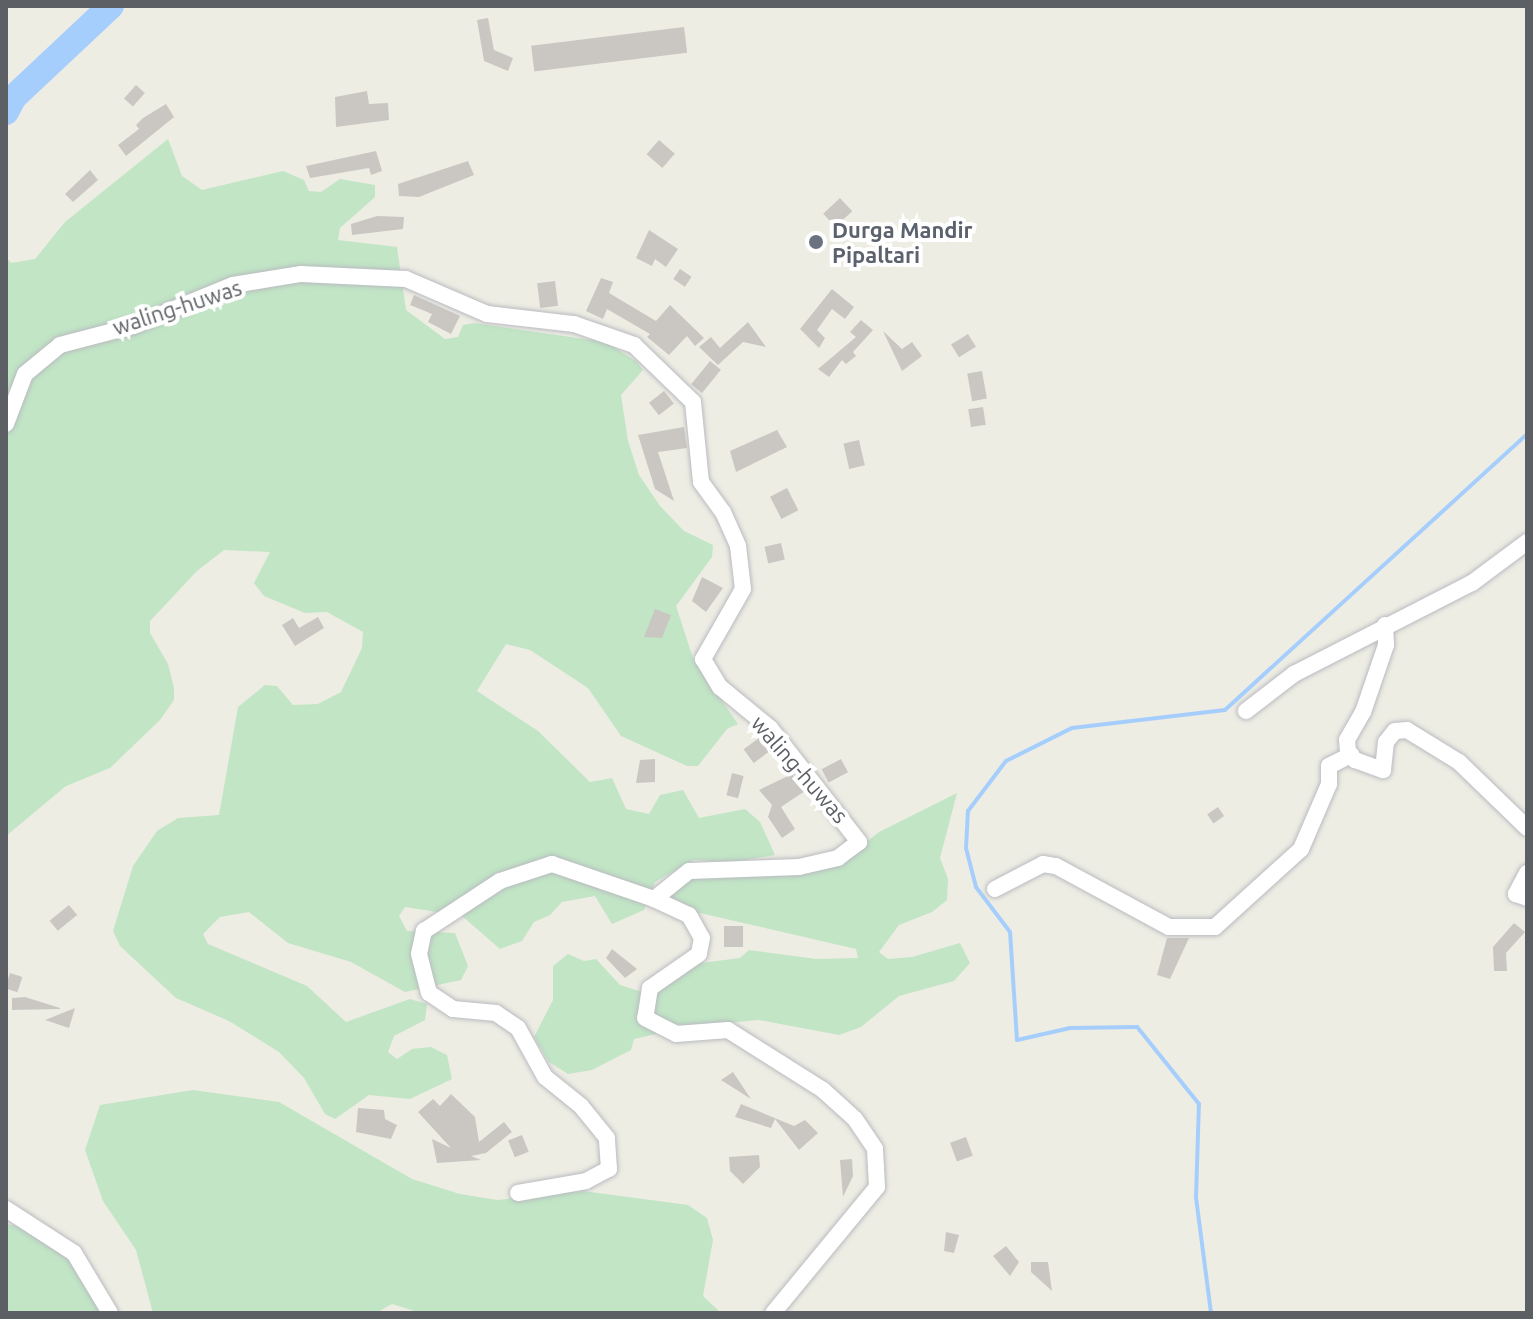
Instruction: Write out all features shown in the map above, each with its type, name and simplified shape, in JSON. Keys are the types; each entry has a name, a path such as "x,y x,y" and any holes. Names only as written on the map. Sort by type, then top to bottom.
{"street":[{"name":"waling-huwas","path":"6,424 25,374 60,345 133,326 233,285 301,274 406,279 487,314 574,324 634,345 693,402 701,482 723,512 738,546 743,589 703,659 720,687 770,728 859,842 838,858 799,867 689,871 654,899"},
{"path":"1246,711 1294,674 1472,583 1527,542"},
{"path":"1385,625 1386,645 1363,712 1347,740 1351,755 1383,770 1388,763 1386,742 1395,731 1407,730 1459,762 1527,828"},
{"path":"995,889 1043,864 1056,866 1169,927 1215,927 1287,866 1310,835 1329,784 1329,766 1351,755"},
{"path":"518,1193 586,1181 609,1169 607,1138 581,1106 545,1077 518,1028 496,1013 453,1009 429,993 419,954 424,931 500,881 552,864 654,899 689,915 702,938 699,954 650,988 645,1018 676,1034 728,1030 823,1090 855,1119 875,1149 877,1187 773,1313"},
{"path":"1527,873 1516,894 1527,898"},
{"path":"6,1209 74,1253 110,1313"}],"green space":[{"path":"168,139 182,176 202,190 283,171 304,180 309,191 321,192 340,179 375,185 375,197 340,228 338,240 397,247 406,310 445,339 458,337 463,325 474,323 605,342 636,361 643,370 621,395 628,441 639,475 660,506 684,531 713,545 712,557 676,606 694,661 738,724 727,729 698,766 687,766 621,736 588,688 530,650 506,644 477,691 538,731 590,782 612,778 626,809 649,814 660,795 683,790 699,818 745,809 760,822 775,855 733,862 694,860 655,882 644,910 612,924 595,896 562,902 550,915 534,922 522,941 500,949 462,916 405,907 399,916 407,931 455,933 468,966 461,980 405,992 351,962 288,943 249,912 220,917 203,934 208,944 307,986 346,1022 410,999 427,1004 425,1020 394,1036 388,1052 397,1059 412,1049 431,1047 447,1055 452,1079 410,1099 369,1095 335,1119 325,1114 304,1078 279,1052 229,1021 176,998 120,946 113,931 133,866 157,831 178,818 219,815 238,707 265,685 277,686 293,705 318,704 341,692 362,648 363,632 327,612 305,613 264,596 254,583 270,552 224,550 197,571 150,621 150,633 168,664 174,700 160,720 110,768 66,786 6,836 6,257 11,263 35,259 65,222"},
{"path":"957,793 940,858 948,879 947,900 932,912 899,925 879,952 888,959 912,957 960,943 970,963 954,981 899,996 861,1027 839,1035 759,1020 692,1026 660,1022 656,1034 634,1039 631,1050 592,1070 568,1074 549,1062 534,1037 553,1000 553,966 568,954 584,961 596,959 620,985 649,994 701,963 740,958 749,950 816,959 858,958 856,949 687,910 673,901 669,891 693,874 837,865 879,832"},
{"path":"193,1090 279,1102 412,1179 460,1194 497,1200 583,1191 688,1205 707,1218 713,1240 703,1296 721,1313 421,1313 392,1304 376,1313 153,1313 136,1250 103,1201 85,1150 100,1105"},
{"path":"6,1224 36,1229 77,1268 102,1313 6,1313"}],"building":[{"path":"488,18 494,50 513,58 508,71 484,61 477,20"},
{"path":"684,27 687,53 534,72 531,46"},
{"path":"136,85 145,93 133,106 124,98"},
{"path":"367,91 369,104 388,103 389,120 336,127 335,97"},
{"path":"166,104 174,117 126,156 118,145 139,129 136,125 143,118"},
{"path":"659,140 675,154 662,168 647,154"},
{"path":"376,151 382,171 371,175 369,168 310,178 306,166"},
{"path":"468,161 474,175 419,197 399,196 398,184"},
{"path":"90,170 98,180 73,202 65,194"},
{"path":"840,198 852,211 835,227 823,214"},
{"path":"377,216 404,217 403,229 352,235 351,224"},
{"path":"649,230 678,249 666,267 655,259 652,266 636,258"},
{"path":"822,235 824,247 809,249 807,237"},
{"path":"680,269 692,277 685,287 673,279"},
{"path":"601,278 613,282 609,293 656,321 670,305 704,338 695,346 687,336 669,355 647,337 650,334 607,309 603,319 586,311"},
{"path":"555,281 558,306 540,308 537,283"},
{"path":"832,289 854,307 845,319 832,309 817,330 825,338 819,348 800,329"},
{"path":"414,295 460,316 451,334 428,322 432,314 410,305"},
{"path":"861,320 873,330 853,352 856,356 846,364 842,360 829,377 818,369 856,337 850,332"},
{"path":"748,322 766,347 743,342 718,365 699,347 711,337 720,348"},
{"path":"883,331 902,349 912,342 922,356 902,371"},
{"path":"968,334 976,347 959,357 951,345"},
{"path":"710,361 721,370 702,393 691,384"},
{"path":"982,371 987,399 972,401 967,374"},
{"path":"664,391 674,404 659,415 649,403"},
{"path":"983,407 986,425 971,427 968,409"},
{"path":"684,427 687,448 658,452 674,501 655,489 638,435"},
{"path":"777,430 787,447 736,472 730,451"},
{"path":"859,440 865,465 849,469 843,444"},
{"path":"787,488 798,510 781,519 770,497"},
{"path":"781,543 785,560 768,563 764,547"},
{"path":"702,577 723,588 706,612 692,601"},
{"path":"655,609 671,615 662,638 644,637"},
{"path":"318,617 324,628 295,646 282,625 293,618 299,628"},
{"path":"759,738 769,752 754,763 744,749"},
{"path":"655,759 655,782 636,783 640,760"},
{"path":"841,759 848,772 829,783 822,769"},
{"path":"732,773 744,776 738,798 726,795"},
{"path":"792,774 805,791 781,807 795,829 782,838 768,817 772,805 759,790"},
{"path":"1218,807 1224,816 1213,823 1207,814"},
{"path":"69,905 77,915 58,931 50,921"},
{"path":"1514,923 1525,932 1506,953 1507,971 1494,971 1493,947"},
{"path":"724,926 743,926 743,947 724,947"},
{"path":"1167,938 1189,938 1170,979 1157,975"},
{"path":"612,949 637,969 625,978 606,958"},
{"path":"10,973 22,977 17,992 6,989"},
{"path":"25,997 60,1009 12,1010 12,998"},
{"path":"75,1008 69,1028 45,1020"},
{"path":"733,1072 751,1099 721,1080"},
{"path":"451,1094 475,1117 479,1142 504,1122 512,1132 486,1153 471,1156 481,1160 437,1163 432,1139 451,1148 418,1112 433,1099 440,1106"},
{"path":"741,1104 794,1126 805,1120 818,1133 799,1150 775,1119 771,1128 735,1117"},
{"path":"358,1108 384,1110 385,1119 397,1125 391,1139 356,1132"},
{"path":"522,1135 529,1152 515,1157 508,1141"},
{"path":"966,1137 973,1156 957,1162 950,1143"},
{"path":"759,1155 760,1167 743,1184 730,1171 729,1157"},
{"path":"852,1159 853,1176 843,1197 840,1160"},
{"path":"946,1232 959,1235 954,1253 944,1251"},
{"path":"1006,1246 1019,1262 1010,1276 993,1256"},
{"path":"1031,1262 1048,1262 1052,1291 1031,1272"}],"waterway":[{"path":"6,112 14,97 111,6"},
{"path":"1211,1313 1196,1197 1199,1104 1137,1027 1070,1028 1017,1040 1010,932 976,887 966,848 968,811 1006,761 1072,728 1225,710 1527,434"}],"place":[{"name":"Durga Mandir Pipaltari","path":"816,242"}]}
